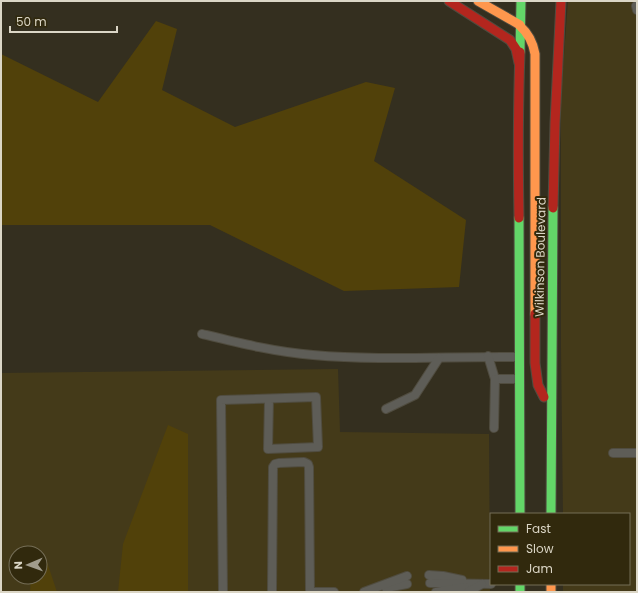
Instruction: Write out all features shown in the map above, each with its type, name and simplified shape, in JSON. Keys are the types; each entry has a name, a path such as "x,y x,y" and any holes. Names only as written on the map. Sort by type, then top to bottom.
{"main road":[{"path":"449,1 510,40 516,49 519,63"},
{"path":"478,1 520,25 532,39 535,54 535,363 538,386 545,400 551,405"},
{"name":"Wilkinson Boulevard","path":"520,513 520,233 518,172 521,1"},
{"name":"Wilkinson Boulevard","path":"551,513 553,174 561,1"}],"lane":[{"path":"202,334 258,347 312,355 417,358 520,356"},
{"path":"488,356 495,379 494,428"},
{"path":"386,409 415,395 439,358"},
{"path":"495,379 520,379"},
{"path":"223,592 221,400 316,398 318,447 268,449 269,399"},
{"path":"613,453 637,453"},
{"path":"272,592 273,466 279,463 304,462 308,464 309,467 310,592 334,592"},
{"path":"430,579 487,584"},
{"path":"365,592 407,580"},
{"path":"436,592 487,584"},
{"path":"463,592 487,584"},
{"path":"468,592 487,584"}],"shaded area":[{"path":"568,1 637,1 637,592 563,592 563,585 630,585 630,513 563,513 561,348 561,95"},
{"path":"156,21 177,29 162,90 235,127 366,82 395,88 374,161 466,220 459,287 344,291 210,225 1,225 1,54 98,102"},
{"path":"338,369 340,432 489,434 490,592 1,592 1,373"},
{"path":"168,425 188,434 188,592 118,592 123,544"},
{"path":"48,565 57,592 30,592 30,585 48,585"}],"traffic: fast":[{"path":"520,52 521,1"},
{"path":"551,513 553,208"},
{"path":"519,218 520,513"},
{"path":"520,585 520,592"}],"traffic: slow":[{"path":"478,1 520,25"},
{"path":"520,26 530,38 535,54 535,314"},
{"path":"551,585 551,592"}],"traffic: jam":[{"path":"449,1 510,40 516,49 519,63"},
{"path":"553,208 555,123 561,1"},
{"path":"519,218 518,135 520,52"},
{"path":"535,314 535,363 538,385 544,397"}]}
